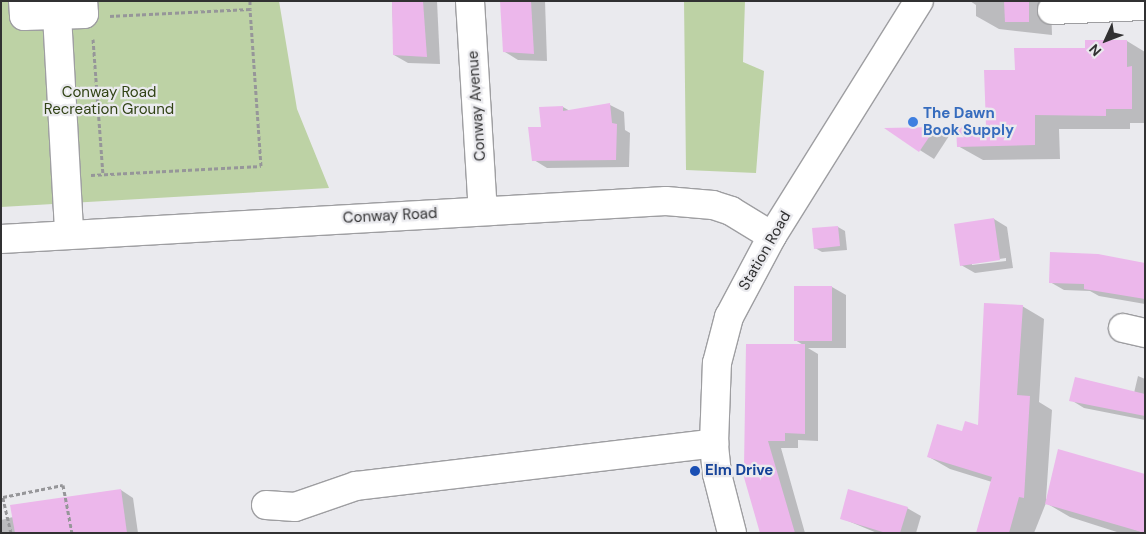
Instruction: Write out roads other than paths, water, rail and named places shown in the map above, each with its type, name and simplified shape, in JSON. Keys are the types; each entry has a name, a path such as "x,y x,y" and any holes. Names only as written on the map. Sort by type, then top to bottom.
{"street":[{"path":"23,1 24,16 84,14 92,9"},
{"name":"Conway Avenue","path":"470,1 483,211"},
{"name":"Station Road","path":"732,533 716,474 714,443 717,363 729,317 772,236 919,1"},
{"path":"1052,10 1145,6"},
{"path":"57,14 69,233"},
{"name":"Conway Road","path":"1,239 69,233 687,202 731,211 772,236"},
{"path":"266,505 295,507 356,486 714,443"}],"place":[{"name":"The Dawn Book Supply","path":"913,122"},
{"name":"Elm Drive","path":"695,471"}],"park label":[{"name":"Conway Road Recreation Ground","path":"109,100"}]}
